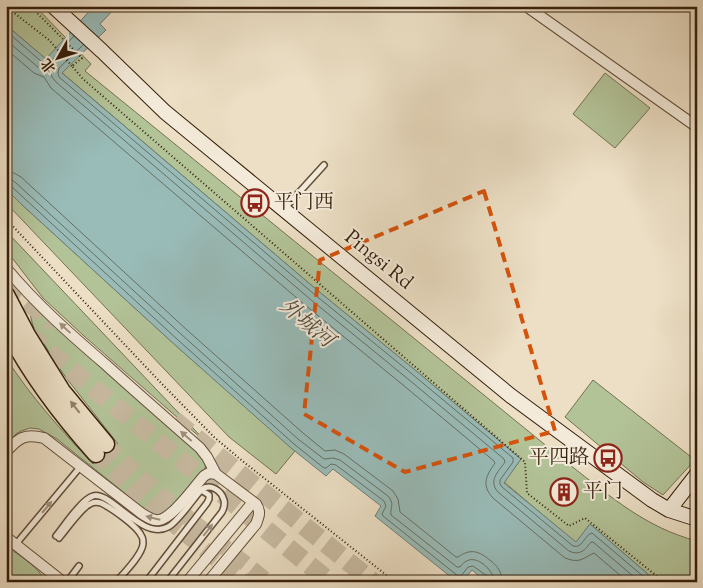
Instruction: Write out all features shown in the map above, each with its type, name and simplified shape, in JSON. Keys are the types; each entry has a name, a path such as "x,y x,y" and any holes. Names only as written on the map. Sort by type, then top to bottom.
{"main road":[{"name":"Pingsi Rd","path":"53,6 165,112 511,396 652,500 669,510 697,519"},
{"path":"6,295 27,335 101,450 77,433 51,400 10,340 6,327"},
{"path":"669,510 697,474"}],"street":[{"path":"526,6 696,126"},
{"path":"6,268 48,314 200,448 216,474 258,507 260,513 256,524 208,582"},
{"path":"6,452 21,437 33,435 44,438 141,513 154,520 166,518 202,478 209,473 216,474"},
{"path":"188,582 253,502"},
{"path":"10,540 57,580"}],"lane":[{"path":"284,210 324,165"},
{"path":"10,540 80,466"},
{"path":"168,582 224,507 224,501 218,490 202,478"},
{"path":"116,582 142,549 142,536 136,528 99,502 90,504 83,509 58,537 81,506 92,496 97,495 103,497 132,519 147,527 166,529 173,524 201,490 210,486 214,488"},
{"path":"146,582 207,503 209,495 201,490"},
{"path":"67,582 79,566"}],"path":[{"path":"30,6 82,58 72,66"},
{"path":"6,10 9,9 49,40 83,79 525,462 527,493 569,526 585,518 664,582"},
{"path":"6,219 214,437 395,582"}],"highlighted area":[{"path":"484,191 555,431 405,472 304,414 320,260"}],"green space":[{"path":"6,6 35,6 91,64 85,71 570,465 629,510 661,528 697,541 697,582 657,582 590,524 576,543 504,482 521,459 317,290 6,25"},
{"path":"605,73 650,108 615,148 573,114"},
{"path":"6,189 174,344 295,451 276,474 229,437 6,203"},
{"path":"6,231 210,446 43,298 6,250"},
{"path":"33,307 39,309 71,341 191,445 202,457 205,465 204,472 172,509 163,514 156,514 142,507 57,439 39,429 30,428 21,431 6,445 6,358 36,400 93,464 118,444 54,360 33,326 30,314"},
{"path":"593,380 695,460 663,495 643,482 565,417"},
{"path":"6,546 34,567 43,577 44,582 19,582 6,572"}],"water":[{"name":"外城河","path":"94,6 117,6 100,24 106,30 62,73 317,290 521,459 504,483 576,542 590,524 657,582 486,582 472,570 462,582 457,582 375,516 381,506 333,469 326,476 291,448 174,344 6,189 6,25 46,59"}],"tunnel":[{"path":"6,284 54,323"},
{"path":"6,317 330,582"},
{"path":"174,420 373,582"},
{"path":"106,444 165,498 268,582"},
{"path":"96,454 150,504 245,582"}],"place":[{"name":"平门西","path":"255,203"},
{"name":"平四路","path":"608,458"},
{"name":"平门","path":"564,492"}]}
